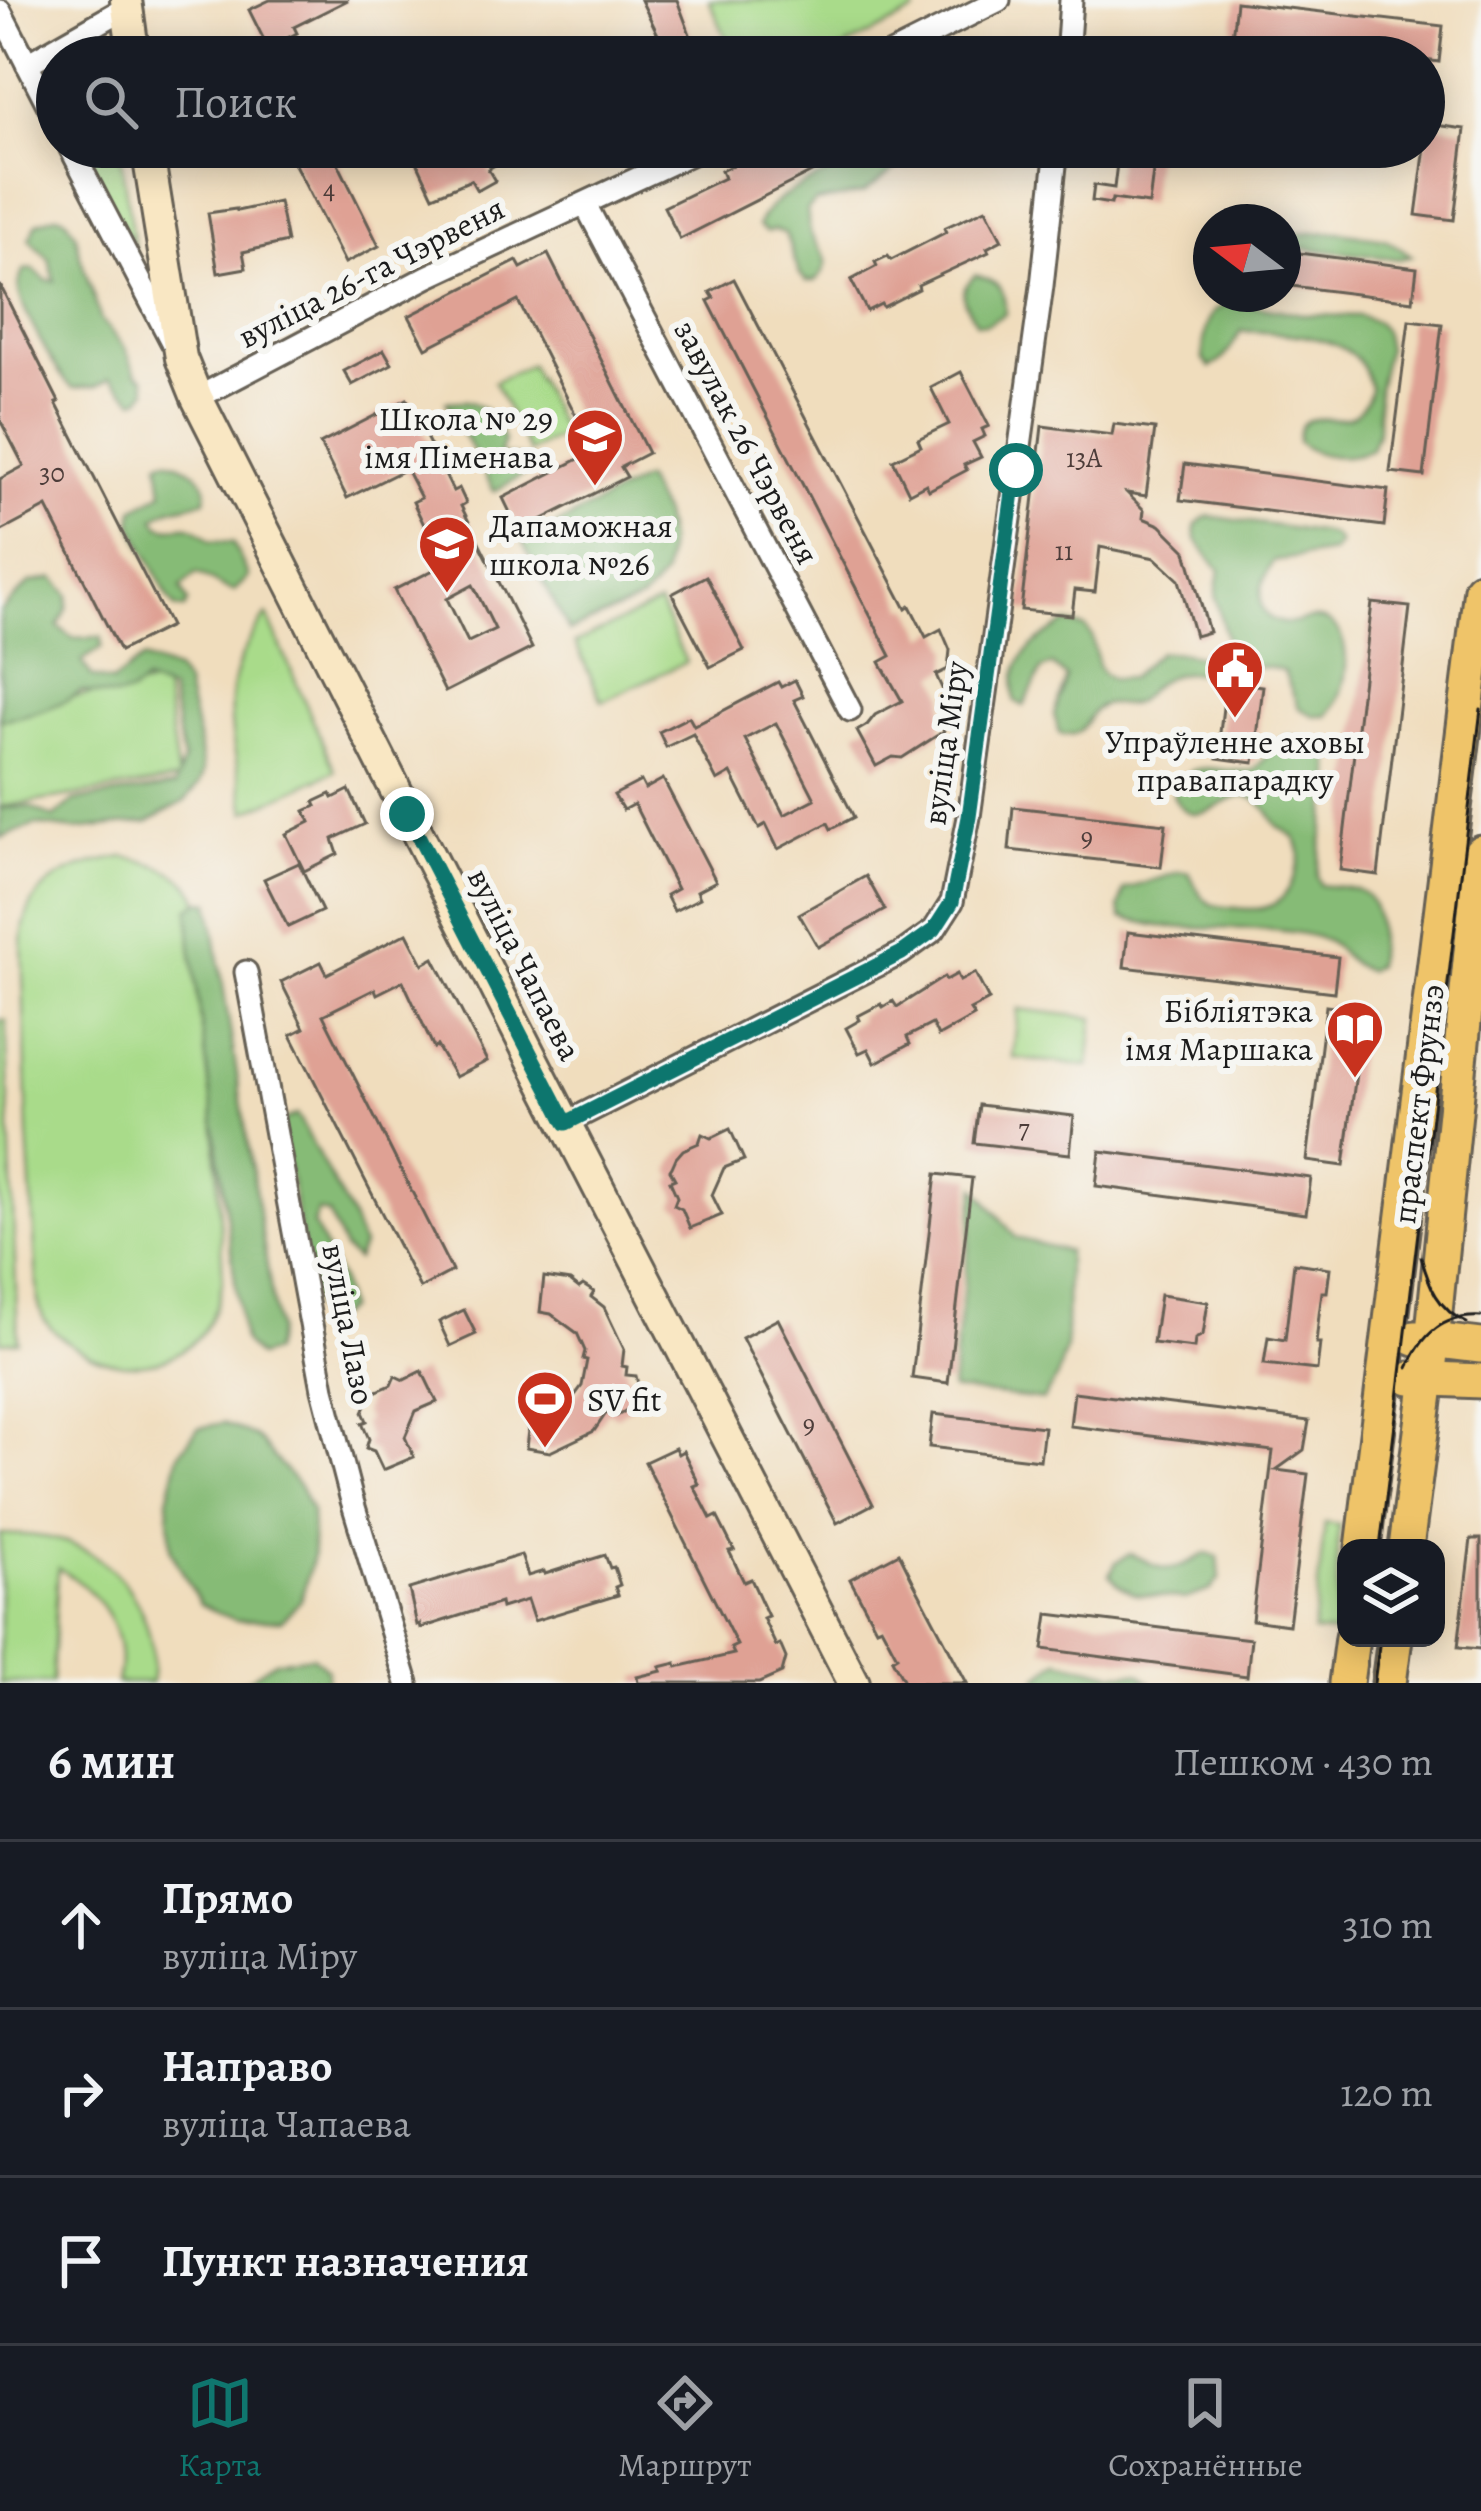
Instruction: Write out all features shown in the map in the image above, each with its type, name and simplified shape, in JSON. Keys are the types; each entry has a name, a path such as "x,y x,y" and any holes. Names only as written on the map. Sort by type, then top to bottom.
{"main road":[{"name":"праспект Фрунзэ","path":"1365,1539 1481,590"},
{"name":"праспект Фрунзэ","path":"1407,1539 1428,1379 1481,852"},
{"path":"1390,1334 1481,1346"},
{"path":"1385,1375 1481,1381"},
{"path":"1346,1683 1351,1647"},
{"path":"1389,1683 1394,1647"}],"street":[{"path":"927,36 999,0"},
{"path":"1068,36 1071,0"},
{"path":"74,36 132,2 133,36"},
{"path":"0,11 36,81"},
{"path":"27,64 36,59"},
{"name":"вуліца Чапаева","path":"81,168 854,1683"},
{"path":"150,168 181,358"},
{"name":"вуліца 26-га Чэрвеня","path":"197,398 427,277 661,168"},
{"name":"вуліца Міру","path":"566,1123 902,953 934,930 952,902 978,757 1055,168"},
{"name":"завулак 26 Чэрвеня","path":"585,204 850,710"},
{"name":"вуліца Лазо","path":"246,972 323,1389 407,1683"}],"green space":[{"path":"709,0 912,0 915,12 868,36 725,36"},
{"path":"90,168 122,168 135,250"},
{"path":"840,168 897,168 863,193 815,202 807,209 810,232 826,261 815,281 806,281 785,233 766,232 758,226 779,200"},
{"path":"57,215 76,234 101,320 144,378 147,390 141,398 135,400 110,378 97,386 73,388 26,312 19,287 24,270 33,269 55,281 49,259 29,239 37,223"},
{"path":"1340,232 1385,239 1412,256 1399,259 1301,248 1301,234"},
{"path":"975,275 995,283 1004,298 1005,314 986,324 977,323 964,298"},
{"path":"1215,312 1290,312 1359,316 1377,322 1387,350 1378,389 1378,430 1371,449 1333,456 1298,442 1299,431 1309,420 1349,417 1366,400 1370,387 1355,357 1309,337 1241,331 1225,357 1210,367 1203,359 1208,322"},
{"path":"530,365 564,434 529,452 494,382"},
{"path":"466,401 494,420 504,440 499,455 530,459 538,467 494,491 446,402"},
{"path":"167,459 196,473 206,492 205,500 160,514 155,518 159,525 189,526 210,541 233,543 249,577 234,591 196,573 181,587 188,602 184,609 176,608 168,597 132,524 134,509 163,492 159,462"},
{"path":"644,479 663,515 668,541 664,575 642,600 569,631 523,543"},
{"path":"1209,516 1324,533 1339,543 1333,552 1273,561 1261,597 1265,614 1272,619 1286,623 1320,619 1334,626 1342,639 1345,677 1327,716 1299,708 1284,672 1242,664 1230,655 1216,597 1220,570 1196,534 1200,521"},
{"path":"54,578 69,595 58,626 72,638 101,637 102,647 82,661 92,677 112,682 143,659 176,671 185,684 203,772 185,801 147,822 75,830 35,825 0,838 0,808 30,807 54,818 74,801 175,786 183,761 170,691 145,682 123,696 82,691 43,710 0,720 0,612 30,583"},
{"path":"659,604 686,662 602,701 575,643"},
{"path":"267,615 335,771 246,812 232,733 232,687 250,640"},
{"path":"1067,623 1086,628 1098,666 1111,679 1130,678 1159,652 1195,655 1214,665 1206,673 1165,678 1131,704 1103,705 1076,733 1060,734 1054,715 1066,677 1052,665 1042,669 1024,706 1015,701 1014,687 1026,653"},
{"path":"164,683 178,780 0,807 0,708"},
{"path":"1288,736 1316,741 1329,756 1332,776 1317,876 1320,885 1360,891 1372,904 1377,957 1376,965 1367,971 1312,936 1160,926 1122,918 1119,908 1124,890 1179,872 1189,872 1203,897 1216,905 1259,909 1283,897 1297,869 1300,849 1261,803 1243,796 1192,813 1173,795 1188,773 1197,769 1255,770"},
{"path":"124,857 176,874 192,888 200,908 223,1279 212,1316 196,1339 174,1355 145,1364 115,1363 86,1353 56,1333 42,1314 28,1135 22,944 31,905 41,891 69,872"},
{"path":"200,901 210,902 277,1330 272,1352 258,1357 243,1342 191,946 189,909"},
{"path":"1018,1009 1094,1018 1089,1066 1013,1058"},
{"path":"0,1020 6,1020 18,1341 0,1342"},
{"path":"297,1115 362,1246 356,1260 344,1249 328,1214 318,1211 313,1224 340,1280 347,1309 332,1320 315,1314 281,1128 284,1120"},
{"path":"976,1187 1016,1238 1067,1251 1066,1348 1058,1375 1043,1400 951,1390"},
{"path":"223,1423 256,1437 299,1486 311,1511 313,1556 301,1600 282,1620 235,1620 200,1604 171,1551 168,1499 179,1454 198,1428"},
{"path":"1325,1523 1339,1525 1335,1634 1313,1632"},
{"path":"0,1534 66,1542 87,1551 121,1579 144,1617 153,1660 151,1683 117,1683 119,1647 108,1616 87,1589 58,1568 52,1683 0,1683"},
{"path":"1207,1553 1218,1557 1220,1578 1211,1590 1185,1599 1134,1594 1110,1575 1116,1562 1130,1554 1172,1568"},
{"path":"312,1656 327,1669 327,1683 234,1683 275,1661"},
{"path":"1059,1660 1113,1673 1139,1673 1151,1683 1040,1683 1038,1677"}],"building":[{"path":"270,0 348,0 294,27 297,33 291,36 262,36 249,10"},
{"path":"641,0 677,0 691,36 659,36"},
{"path":"1236,2 1443,26 1442,36 1232,36"},
{"path":"1445,126 1465,129 1454,220 1416,215 1422,168 1445,168"},
{"path":"297,168 340,168 379,246 345,263"},
{"path":"420,168 490,168 495,181 477,191 471,180 433,196"},
{"path":"820,168 680,239 664,207 724,178 721,171"},
{"path":"1116,168 1153,168 1149,204 1092,201 1094,185 1114,188"},
{"path":"279,202 287,242 243,252 246,268 218,273 208,213"},
{"path":"986,209 1002,240 987,248 989,252 867,311 851,280 877,266 875,262 888,256 891,260"},
{"path":"1301,253 1417,268 1413,301 1301,287"},
{"path":"548,254 648,453 621,467 627,477 519,531 503,498 594,451 518,301 426,348 409,316 517,261 521,268"},
{"path":"734,279 906,609 910,606 926,637 941,629 950,650 948,669 936,675 945,695 944,731 902,758 893,757 876,766 857,731 902,701 880,662 891,656 708,301 714,298 710,292"},
{"path":"0,285 170,626 120,651 47,507 0,532 0,479 24,466 0,420"},
{"path":"1409,320 1442,324 1424,476 1390,472"},
{"path":"384,350 392,364 352,385 344,371"},
{"path":"961,372 989,426 982,429 985,436 973,442 981,457 929,490 926,484 909,493 893,460 921,446 918,439 949,424 931,388"},
{"path":"407,399 453,491 459,488 466,503 461,506 532,648 445,692 394,590 451,561 436,529 428,533 413,502 421,498 406,469 347,498 320,444","holes":["473,585 495,629 468,642 447,599"]},
{"path":"1114,424 1155,429 1146,496 1127,493 1144,510 1143,518 1160,525 1186,551 1209,632 1195,636 1179,580 1155,558 1100,547 1095,592 1075,590 1072,615 1021,610 1042,426 1112,435"},
{"path":"1185,464 1388,490 1384,526 1180,500"},
{"path":"706,576 744,650 710,667 672,594"},
{"path":"1372,603 1410,607 1378,875 1340,870"},
{"path":"795,680 803,696 794,700 854,817 831,829 828,823 778,849 766,824 759,828 731,773 717,781 693,734 666,747 659,732 689,717 694,726 778,682 781,687","holes":["776,723 815,799 784,815 745,739"]},
{"name":"Упраўленне аховы правапарадку","path":"1226,682 1263,686 1254,763 1217,758"},
{"path":"663,779 716,881 697,891 700,898 674,911 666,895 677,889 634,804 623,810 614,795 641,781 645,789"},
{"path":"349,790 365,824 333,839 338,854 304,871 286,834 310,822 305,811 316,806 314,802"},
{"path":"1013,807 1166,824 1161,867 1009,850"},
{"path":"299,863 322,911 288,927 264,879"},
{"path":"866,876 885,910 818,947 799,914"},
{"path":"1128,932 1338,957 1334,992 1124,967"},
{"path":"407,933 423,964 434,958 487,1061 455,1077 437,1046 434,1048 403,981 323,1015 452,1271 420,1288 291,1035 304,1028 281,982 321,962 327,974"},
{"path":"975,973 989,1000 970,1010 974,1016 938,1036 932,1024 907,1037 910,1044 875,1063 868,1049 859,1053 846,1028 860,1020 858,1016 893,1001 897,1007 944,977 957,974 960,981"},
{"path":"1326,1006 1364,1011 1344,1166 1307,1161"},
{"path":"979,1105 1074,1116 1070,1154 974,1143"},
{"path":"730,1129 744,1160 724,1168 712,1195 722,1215 690,1228 682,1209 674,1205 677,1197 670,1181 675,1179 670,1170 683,1150 699,1143 702,1134 711,1138"},
{"path":"1100,1151 1311,1178 1306,1214 1096,1186"},
{"path":"936,1174 972,1178 948,1383 912,1378"},
{"path":"1294,1263 1330,1268 1319,1315 1317,1370 1264,1364 1268,1337 1285,1340"},
{"path":"544,1277 570,1281 594,1292 591,1297 604,1307 624,1349 626,1375 636,1376 639,1388 630,1408 617,1416 607,1412 594,1431 550,1452 526,1448 530,1413 547,1412 573,1398 582,1386 587,1360 577,1333 551,1314 540,1312"},
{"path":"1160,1295 1208,1302 1203,1335 1195,1339 1194,1348 1153,1343"},
{"path":"464,1310 476,1334 450,1346 439,1322"},
{"path":"778,1319 873,1504 837,1523 742,1338"},
{"path":"422,1371 437,1402 416,1411 405,1437 414,1457 383,1470 374,1451 366,1448 369,1439 363,1412 375,1392 391,1385 395,1376 404,1380"},
{"path":"1074,1392 1309,1421 1304,1450 1276,1470 1308,1474 1289,1625 1252,1620 1273,1451 1070,1426"},
{"path":"933,1414 1044,1427 1040,1460 929,1447"},
{"path":"675,1448 678,1454 683,1451 711,1519 717,1516 744,1582 751,1579 768,1616 763,1618 786,1658 782,1673 759,1683 638,1683 637,1677 662,1671 660,1667 734,1654 731,1648 737,1645 645,1462"},
{"path":"1471,1539 1481,1539 1481,1649 1458,1647"},
{"path":"899,1553 967,1683 905,1683 892,1659 897,1656 850,1579"},
{"path":"521,1555 528,1576 605,1555 620,1585 615,1587 618,1595 534,1621 527,1600 501,1608 500,1603 421,1628 417,1625 409,1589"},
{"path":"1048,1614 1251,1639 1247,1676 1043,1649"}],"tram line":[{"path":"1381,1539 1481,709"},
{"path":"1421,1257 1442,1304 1467,1323"},
{"path":"1408,1367 1435,1329 1455,1319 1481,1317"},
{"path":"1374,1683 1379,1647"}],"place":[{"name":"Школа № 29 імя Піменава","path":"595,488"},
{"name":"Дапаможная школа №26","path":"447,595"},
{"name":"Упраўленне аховы правапарадку","path":"1235,720"},
{"name":"Бібліятэка імя Маршака","path":"1355,1080"},
{"name":"SV fit","path":"545,1450"}],"route":[{"path":"407,814 566,1123 902,953 934,930 952,902 969,817 1016,470"}]}
